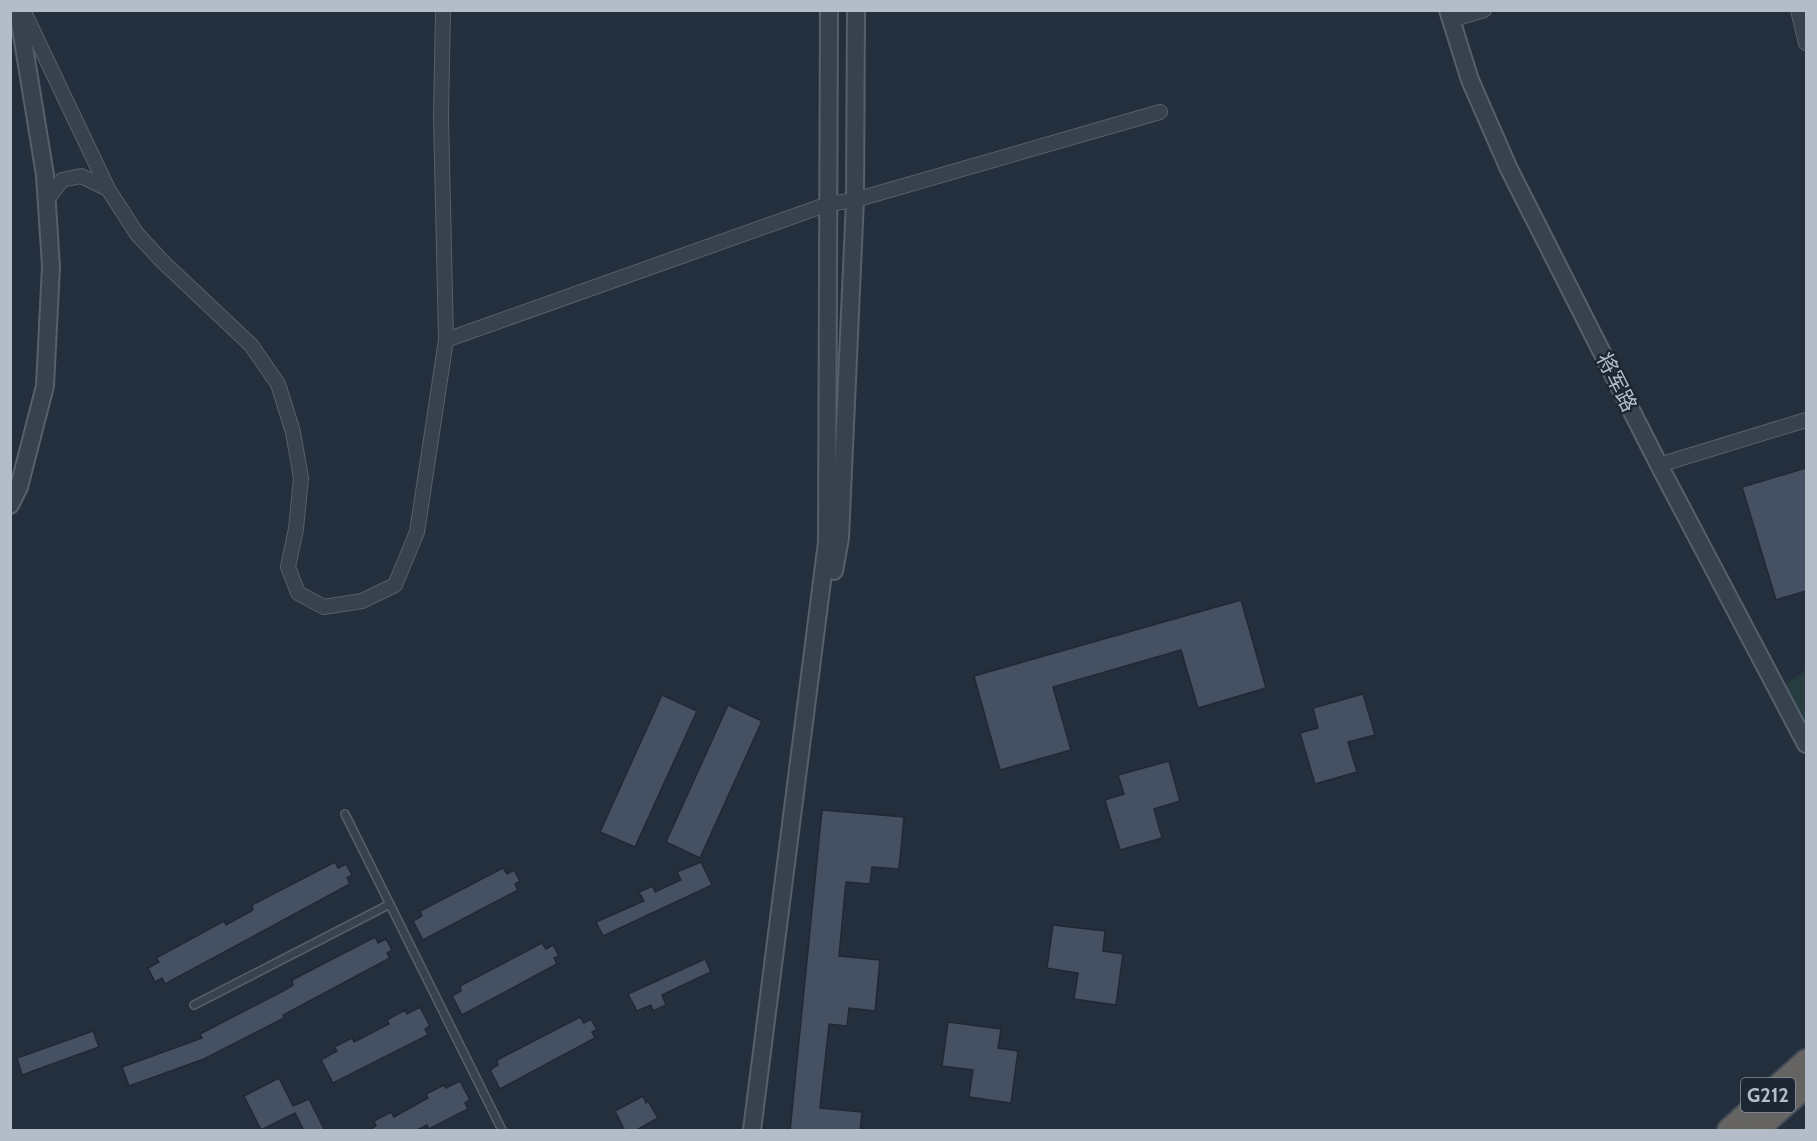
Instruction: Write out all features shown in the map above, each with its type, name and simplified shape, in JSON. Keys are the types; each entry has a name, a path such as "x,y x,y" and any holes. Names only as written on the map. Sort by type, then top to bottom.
{"highway":[{"name":"G212","path":"1729,1131 1806,1061"},
{"name":"G212","path":"1757,1131 1806,1086"}],"street":[{"path":"10,505 19,487 45,386 51,266 45,175 18,10"},
{"path":"23,10 108,189 137,234 163,262 251,345 278,384 293,432 300,478 296,529 288,567 298,593 324,607 362,601 395,585 417,532 446,340 441,116 442,10"},
{"path":"752,1131 827,542 830,10"},
{"path":"803,735 840,538 855,200 856,10"},
{"path":"1450,15 1484,10"},
{"path":"1798,10 1806,43"},
{"name":"将军路","path":"1450,15 1470,80 1509,170 1659,465 1806,744"},
{"path":"446,340 828,204 855,200 1160,112"},
{"path":"47,200 62,180 81,176 108,189"},
{"path":"1659,465 1806,420"}],"lane":[{"path":"345,814 502,1131"},
{"path":"194,1005 390,904"}],"green space":[{"path":"1806,670 1806,744 1778,690"}],"building":[{"path":"1806,468 1806,591 1776,600 1742,487"},
{"path":"1241,600 1266,688 1198,708 1181,650 1053,687 1071,750 1000,770 974,676"},
{"path":"1363,694 1375,735 1348,742 1357,772 1315,784 1300,733 1318,728 1313,708"},
{"path":"662,695 697,711 635,847 600,832"},
{"path":"728,705 762,721 700,858 666,842"},
{"path":"1169,761 1180,801 1154,809 1162,838 1120,850 1105,800 1124,794 1118,775"},
{"path":"822,810 904,817 899,869 872,867 870,884 846,882 839,956 880,960 875,1011 849,1008 847,1026 829,1024 820,1108 862,1112 860,1131 790,1131"},
{"path":"335,862 338,868 346,864 352,875 347,878 350,884 165,984 162,978 155,982 148,968 159,962 156,958 224,921 226,925 253,910 252,905"},
{"path":"701,862 712,885 603,936 596,922 644,901 639,892 653,886 655,892 681,880 677,872"},
{"path":"503,868 507,874 514,870 520,881 515,884 518,890 423,940 413,921 422,916 420,911"},
{"path":"1053,925 1105,931 1103,951 1123,954 1116,1005 1074,999 1078,973 1047,968"},
{"path":"375,937 378,943 386,939 392,950 387,953 390,958 283,1015 284,1018 204,1059 129,1086 122,1067 202,1038 200,1034 293,985 292,980"},
{"path":"542,943 546,949 553,945 559,956 554,958 557,964 462,1015 452,996 461,991 460,986"},
{"path":"705,959 711,972 662,995 666,1005 653,1011 651,1005 637,1011 628,994"},
{"path":"420,1007 430,1026 425,1029 428,1035 333,1083 321,1060 337,1051 334,1047 352,1038 354,1042 389,1024 387,1020 405,1010 407,1014"},
{"path":"580,1017 584,1023 591,1019 597,1030 592,1032 595,1038 500,1089 490,1070 498,1065 497,1060"},
{"path":"948,1022 1001,1029 998,1048 1018,1051 1011,1103 969,1097 973,1070 942,1066"},
{"path":"93,1031 99,1047 22,1075 17,1058"},
{"path":"279,1078 293,1106 309,1099 325,1131 304,1131 295,1113 261,1130 244,1096"},
{"path":"460,1081 470,1100 465,1103 468,1109 429,1129 427,1125 415,1131 367,1131 376,1126 374,1121 391,1112 394,1117 428,1098 426,1094 444,1085 446,1088"},
{"path":"643,1096 658,1118 635,1131 625,1131 615,1111"}]}
